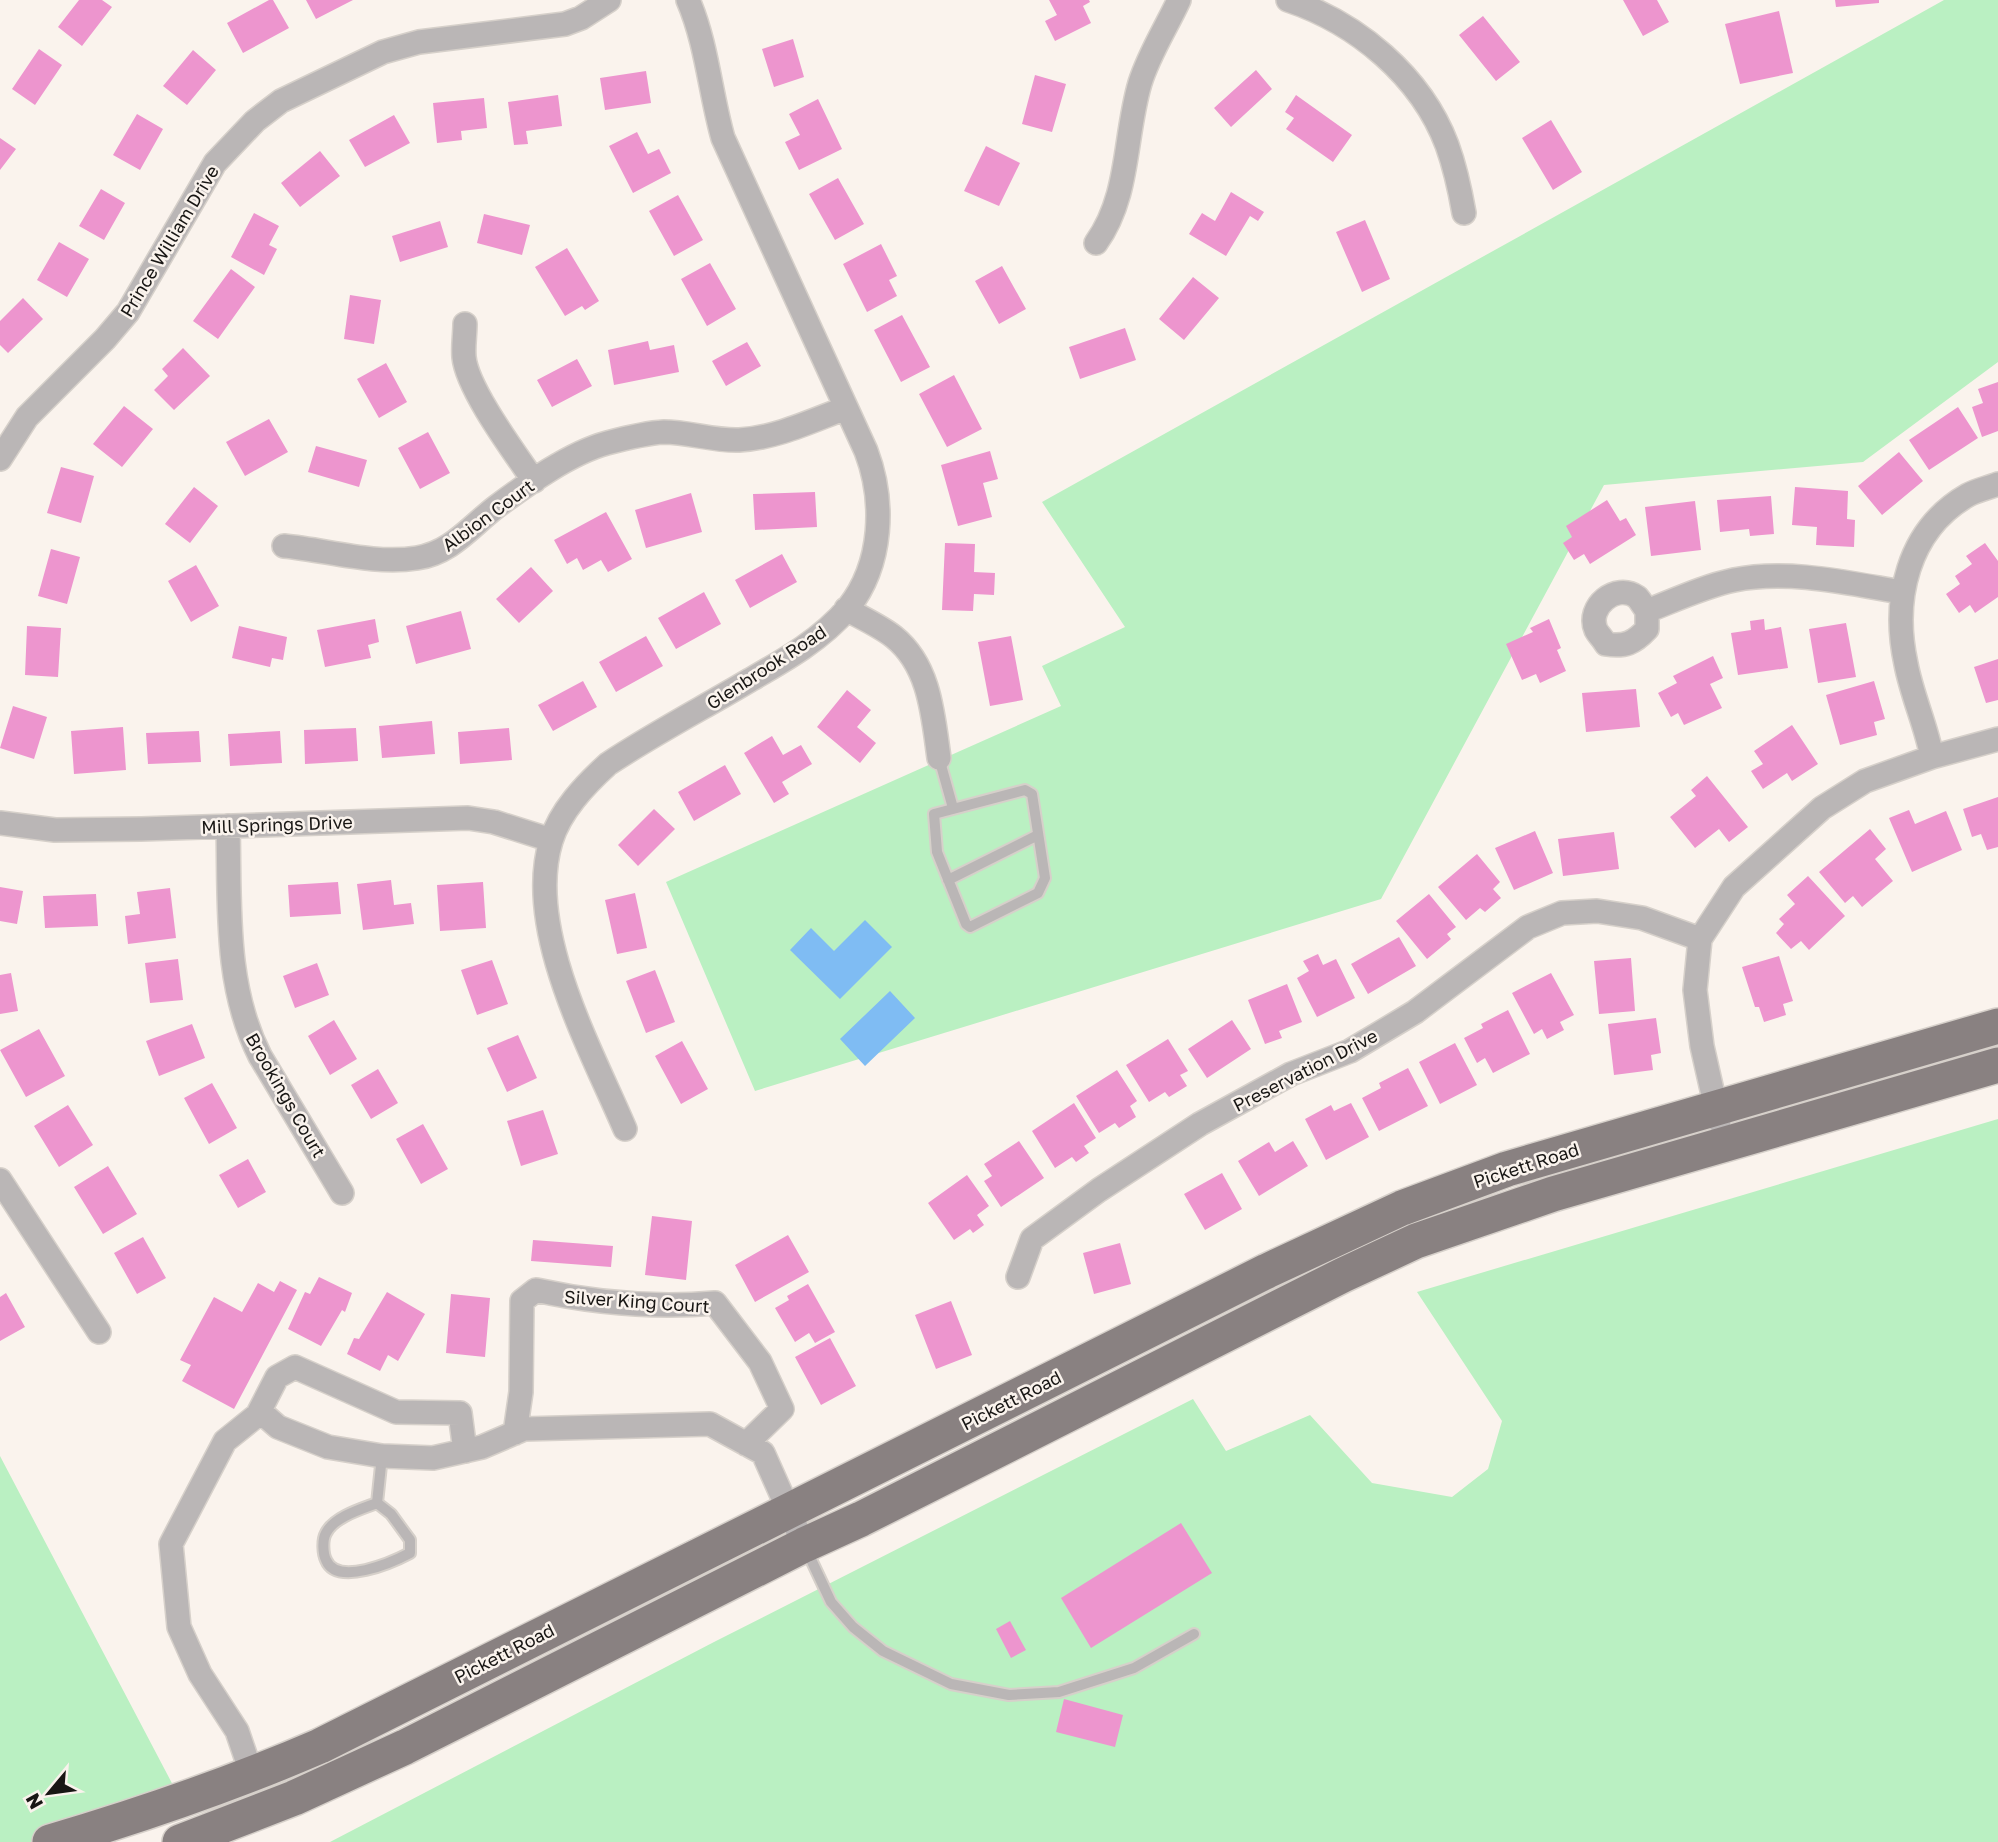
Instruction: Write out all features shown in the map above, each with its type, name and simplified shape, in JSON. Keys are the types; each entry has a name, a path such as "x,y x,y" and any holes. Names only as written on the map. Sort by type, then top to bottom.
{"main road":[{"name":"Pickett Road","path":"50,1842 140,1815 252,1775 320,1746 1267,1271 1402,1208 1507,1169 1998,1026"},
{"name":"Pickett Road","path":"180,1842 294,1798 405,1747 804,1545 1053,1424 1343,1275 1416,1241 1553,1194 1998,1065"}],"street":[{"name":"Prince William Drive","path":"0,459 27,417 105,340 128,312 215,163 255,121 281,101 383,52 419,42 565,24 582,18 609,0"},
{"name":"Glenbrook Road","path":"625,1129 572,1005 550,931 545,881 551,840 564,815 586,784 608,764 798,651 827,630 853,601 869,566 876,545 879,512 871,464 723,138 713,104 705,50 688,0"},
{"path":"1096,243 1113,215 1121,190 1131,119 1140,81 1179,0"},
{"path":"1288,0 1313,8 1349,28 1383,54 1414,88 1441,130 1457,175 1464,213"},
{"path":"466,324 464,359 472,382 496,425 534,481"},
{"name":"Albion Court","path":"284,546 394,560 418,558 438,552 456,542 494,509 534,481 572,458 603,444 664,432 722,439 753,439 846,408"},
{"path":"1932,757 1927,728 1906,666 1900,634 1901,592 1912,557 1934,523 1950,507 1969,494 1998,484"},
{"path":"1647,611 1734,580 1780,576 1831,580 1901,592"},
{"path":"846,610 893,637 914,659 923,677 932,712 939,758"},
{"path":"1725,1145 1702,1046 1695,990 1700,939 1734,887 1822,808 1865,781 1932,757 1998,739"},
{"name":"Mill Springs Drive","path":"0,822 55,830 468,818 494,822 551,840"},
{"name":"Brookings Court","path":"228,826 232,951 239,1003 260,1056 342,1193"},
{"name":"Preservation Drive","path":"1018,1277 1032,1239 1099,1190 1200,1124 1291,1074 1350,1051 1415,1012 1528,926 1562,913 1597,911 1642,918 1700,939"},
{"path":"0,1180 99,1332"},
{"name":"Silver King Court","path":"515,1433 521,1392 522,1301 536,1290 580,1299 673,1307 715,1303 760,1362 782,1409 746,1444"},
{"path":"252,1775 237,1731 200,1674 179,1627 171,1544 225,1441 260,1412 278,1377 295,1367 396,1412 460,1413 465,1451"},
{"path":"260,1412 278,1427 328,1447 382,1456 433,1458 482,1447 524,1429 709,1424 763,1453 804,1545"}],"lane":[{"path":"939,758 953,808"},
{"path":"1025,790 1032,794 1038,835 1045,878 1038,893 970,927 966,924 937,852 934,814 1025,790"},
{"path":"948,880 1038,835"},
{"path":"377,1503 382,1456"},
{"path":"377,1503 391,1514 410,1540 410,1553 368,1571 351,1572 328,1565 323,1555 325,1534 338,1521 377,1503"},
{"path":"804,1545 831,1602 853,1628 883,1651 951,1684 1009,1695 1059,1692 1134,1668 1194,1634"}],"green space":[{"path":"1944,0 1998,0 1998,362 1863,462 1604,485 1381,899 755,1091 666,882 1061,706 1042,666 1125,627 1042,502"},
{"path":"1998,1119 1998,1842 330,1842 714,1642 1193,1399 1226,1451 1310,1415 1372,1483 1452,1497 1488,1469 1502,1421 1417,1292"},
{"path":"0,1456 175,1789 34,1842 0,1842"}],"water":[{"path":"865,920 892,947 840,999 790,950 811,928 834,951"},
{"path":"890,991 915,1018 865,1066 840,1039"}],"building":[{"path":"79,0 102,0 112,7 82,46 58,27"},
{"path":"273,0 289,28 243,53 227,23"},
{"path":"306,0 353,0 316,19"},
{"path":"1049,0 1089,0 1090,2 1083,6 1091,23 1055,41 1045,21 1057,15"},
{"path":"1623,0 1657,0 1669,22 1643,36"},
{"path":"1835,0 1879,0 1879,3 1836,7"},
{"path":"1779,11 1793,73 1740,84 1725,24"},
{"path":"1483,16 1520,62 1496,81 1459,35"},
{"path":"793,39 804,77 774,87 762,49"},
{"path":"39,49 62,65 35,105 12,89"},
{"path":"193,50 216,70 187,105 163,86"},
{"path":"1256,70 1272,89 1231,127 1214,108"},
{"path":"646,71 651,103 605,110 600,78"},
{"path":"1035,75 1066,84 1052,132 1022,124"},
{"path":"558,95 562,126 526,131 528,144 514,145 508,102"},
{"path":"1296,95 1352,135 1333,162 1286,129 1294,118 1285,112"},
{"path":"484,98 487,128 461,131 462,140 437,143 433,103"},
{"path":"818,99 842,149 799,170 785,142 800,135 789,114"},
{"path":"137,114 163,129 140,170 113,155"},
{"path":"394,115 410,143 365,167 349,140"},
{"path":"1551,120 1582,172 1553,190 1522,138"},
{"path":"637,132 648,154 659,149 671,173 633,193 609,146"},
{"path":"0,138 16,149 0,170"},
{"path":"986,146 1020,163 999,206 964,191"},
{"path":"320,151 340,176 300,207 281,183"},
{"path":"838,178 864,224 835,240 809,194"},
{"path":"101,189 125,203 104,240 79,226"},
{"path":"1231,192 1264,212 1258,221 1250,216 1226,256 1189,234 1202,213 1215,221"},
{"path":"678,195 703,240 674,256 649,211"},
{"path":"254,213 279,226 269,245 277,249 264,275 231,257"},
{"path":"484,214 530,225 522,255 477,243"},
{"path":"1365,220 1390,279 1362,292 1336,232"},
{"path":"440,221 448,247 400,262 392,236"},
{"path":"59,242 89,259 67,297 37,280"},
{"path":"881,244 897,276 889,280 897,296 867,312 843,264"},
{"path":"567,248 599,301 585,310 582,306 565,316 535,267"},
{"path":"710,263 736,309 707,326 681,279"},
{"path":"1002,266 1026,309 999,324 975,281"},
{"path":"231,269 255,287 218,339 193,321"},
{"path":"1193,277 1219,298 1184,340 1159,319"},
{"path":"350,295 381,300 374,344 344,339"},
{"path":"23,298 43,319 8,353 0,345 0,321"},
{"path":"902,315 930,367 901,382 874,330"},
{"path":"1125,328 1136,360 1080,379 1069,347"},
{"path":"648,341 650,350 674,345 679,372 614,385 608,350"},
{"path":"747,342 761,366 726,386 712,361"},
{"path":"183,348 210,376 174,410 154,390 168,376 162,369"},
{"path":"577,359 592,386 552,407 537,380"},
{"path":"386,363 407,402 379,418 357,379"},
{"path":"954,375 982,429 947,447 919,394"},
{"path":"1998,382 1998,431 1982,437 1972,407 1983,403 1978,389"},
{"path":"124,406 153,429 122,467 93,444"},
{"path":"1958,407 1978,438 1929,470 1909,440"},
{"path":"269,419 288,452 245,476 226,442"},
{"path":"428,432 450,473 420,489 398,448"},
{"path":"316,446 367,460 359,487 308,472"},
{"path":"990,451 998,479 983,483 992,517 958,526 941,465"},
{"path":"1899,452 1923,481 1882,515 1858,486"},
{"path":"61,467 94,476 81,523 47,513"},
{"path":"194,487 218,506 190,543 165,524"},
{"path":"1795,487 1848,491 1847,519 1855,520 1854,547 1816,545 1817,527 1792,525"},
{"path":"815,492 817,527 755,530 753,494"},
{"path":"691,493 702,532 646,548 635,510"},
{"path":"1771,496 1774,534 1750,536 1749,529 1720,532 1717,500"},
{"path":"1607,500 1620,521 1626,518 1636,535 1590,564 1584,554 1574,560 1563,543 1572,537 1566,526"},
{"path":"1695,501 1701,550 1651,556 1645,507"},
{"path":"606,512 632,559 608,572 601,560 583,570 577,558 567,564 554,540"},
{"path":"945,543 975,544 974,572 995,573 994,595 974,594 973,611 942,610"},
{"path":"1985,543 1998,561 1998,597 1975,613 1970,605 1959,613 1946,594 1960,584 1955,576 1972,564 1966,556"},
{"path":"51,549 80,557 67,604 38,596"},
{"path":"782,554 797,582 750,608 735,580"},
{"path":"196,565 219,606 191,622 168,581"},
{"path":"531,567 553,591 519,623 496,599"},
{"path":"704,592 721,624 676,649 658,618"},
{"path":"461,611 471,649 416,664 406,626"},
{"path":"375,619 379,642 368,645 371,658 325,667 317,630"},
{"path":"1549,619 1561,648 1557,650 1566,671 1540,683 1536,674 1522,680 1506,644 1533,632 1530,628"},
{"path":"1764,619 1765,630 1781,627 1788,668 1738,675 1731,633 1751,630 1750,621"},
{"path":"1846,623 1856,677 1818,683 1809,629"},
{"path":"27,626 61,628 58,677 25,675"},
{"path":"239,626 287,637 283,660 272,658 270,667 232,658"},
{"path":"646,636 663,666 616,692 599,662"},
{"path":"1011,636 1023,700 990,706 978,642"},
{"path":"1713,656 1723,678 1710,684 1722,708 1684,725 1678,713 1671,717 1658,693 1677,683 1673,676"},
{"path":"1998,659 1998,700 1986,703 1974,667"},
{"path":"583,681 597,707 553,731 538,705"},
{"path":"1874,681 1885,719 1874,722 1877,735 1840,745 1826,695"},
{"path":"1636,689 1640,727 1586,732 1582,693"},
{"path":"847,690 871,710 857,727 876,743 860,763 817,727"},
{"path":"13,706 47,717 34,759 0,748"},
{"path":"432,721 435,754 382,758 379,726"},
{"path":"1792,725 1818,764 1792,781 1787,773 1763,789 1751,771 1763,764 1754,751"},
{"path":"123,727 126,770 74,774 71,731"},
{"path":"356,728 358,761 305,764 304,730"},
{"path":"509,728 512,760 460,764 458,732"},
{"path":"199,731 201,762 148,764 146,733"},
{"path":"280,731 282,763 230,766 228,734"},
{"path":"772,736 783,755 801,745 812,764 782,782 789,794 774,803 744,753"},
{"path":"725,765 741,794 694,821 678,792"},
{"path":"1707,776 1748,827 1729,842 1719,829 1695,848 1670,817 1696,796 1691,790"},
{"path":"1998,797 1998,847 1987,850 1981,834 1972,837 1963,809"},
{"path":"654,809 675,829 638,866 618,845"},
{"path":"1909,810 1915,824 1946,811 1962,850 1912,872 1889,818"},
{"path":"1870,829 1886,849 1875,859 1893,881 1862,907 1853,896 1845,903 1819,872"},
{"path":"1535,831 1553,873 1514,890 1495,848"},
{"path":"1614,832 1619,869 1563,876 1558,839"},
{"path":"1477,854 1500,882 1493,889 1501,898 1485,912 1480,908 1466,920 1438,887"},
{"path":"1808,876 1845,916 1809,950 1801,941 1791,949 1776,933 1784,924 1779,919 1795,904 1787,895"},
{"path":"391,880 394,905 411,903 414,924 363,930 357,884"},
{"path":"338,882 341,914 290,917 288,885"},
{"path":"483,882 486,928 440,931 437,885"},
{"path":"0,887 23,891 17,924 0,921"},
{"path":"170,888 176,938 128,944 125,916 140,914 137,892"},
{"path":"635,893 647,948 617,954 605,900"},
{"path":"96,894 98,926 45,928 43,896"},
{"path":"1429,894 1456,927 1447,934 1451,939 1427,959 1396,921"},
{"path":"1399,937 1416,966 1368,994 1351,964"},
{"path":"1318,954 1323,965 1336,959 1355,998 1317,1017 1297,978 1309,971 1303,961"},
{"path":"1779,956 1793,1001 1783,1004 1786,1015 1764,1022 1759,1007 1755,1007 1742,967"},
{"path":"1631,958 1635,1011 1599,1014 1594,961"},
{"path":"178,959 183,1000 150,1003 145,963"},
{"path":"492,960 508,1004 477,1015 461,970"},
{"path":"317,963 329,995 295,1008 283,976"},
{"path":"655,970 675,1022 646,1033 626,981"},
{"path":"11,973 18,1011 0,1014 0,975"},
{"path":"1551,973 1574,1015 1560,1022 1564,1030 1547,1039 1542,1029 1534,1034 1512,993"},
{"path":"1287,984 1302,1022 1279,1031 1282,1038 1265,1044 1248,1000"},
{"path":"1508,1010 1530,1054 1493,1073 1485,1058 1477,1063 1464,1038 1483,1028 1481,1024"},
{"path":"1656,1018 1661,1053 1651,1055 1653,1070 1614,1075 1608,1024"},
{"path":"334,1020 357,1059 330,1075 308,1036"},
{"path":"1232,1020 1251,1049 1207,1078 1188,1049"},
{"path":"192,1024 205,1058 159,1076 146,1041"},
{"path":"39,1029 65,1076 26,1097 0,1050"},
{"path":"518,1035 537,1078 507,1092 487,1048"},
{"path":"1168,1039 1188,1071 1180,1075 1187,1086 1169,1097 1165,1092 1149,1102 1126,1065"},
{"path":"682,1041 708,1089 681,1104 655,1056"},
{"path":"1455,1043 1477,1085 1440,1104 1419,1062"},
{"path":"1408,1068 1428,1106 1379,1131 1362,1098 1381,1088 1379,1083"},
{"path":"378,1069 398,1103 371,1119 351,1085"},
{"path":"1117,1070 1137,1101 1130,1106 1136,1117 1119,1128 1115,1123 1099,1133 1076,1096"},
{"path":"212,1083 237,1128 209,1144 184,1098"},
{"path":"1074,1103 1096,1138 1084,1146 1089,1153 1076,1162 1072,1157 1055,1168 1032,1131"},
{"path":"1351,1103 1369,1137 1326,1160 1305,1119 1331,1105 1334,1111"},
{"path":"68,1105 93,1145 59,1167 34,1126"},
{"path":"543,1110 558,1154 521,1166 507,1121"},
{"path":"423,1124 448,1169 421,1184 396,1139"},
{"path":"1019,1141 1044,1178 1001,1207 984,1181 992,1176 984,1164"},
{"path":"1293,1141 1308,1166 1259,1196 1238,1161 1269,1142 1275,1152"},
{"path":"248,1159 266,1192 238,1208 219,1175"},
{"path":"108,1166 137,1214 103,1234 74,1187"},
{"path":"1222,1173 1242,1209 1205,1230 1184,1194"},
{"path":"967,1175 989,1206 977,1215 984,1225 973,1233 970,1229 954,1240 928,1203"},
{"path":"652,1216 692,1221 686,1280 645,1275"},
{"path":"788,1235 809,1272 755,1302 735,1265"},
{"path":"143,1237 166,1278 137,1294 114,1253"},
{"path":"533,1240 613,1246 611,1267 531,1261"},
{"path":"1120,1243 1131,1284 1094,1294 1083,1253"},
{"path":"319,1277 352,1293 345,1312 342,1310 321,1346 288,1329 305,1292 310,1294"},
{"path":"280,1281 297,1290 234,1409 182,1381 191,1365 180,1360 214,1297 242,1312 258,1283 274,1292"},
{"path":"808,1284 835,1332 815,1343 809,1333 795,1342 775,1308 789,1300 787,1296"},
{"path":"387,1292 425,1314 398,1361 388,1355 380,1371 347,1354 354,1338 359,1339"},
{"path":"6,1293 25,1327 0,1341 0,1297"},
{"path":"451,1294 490,1298 485,1357 446,1353"},
{"path":"951,1301 972,1355 936,1369 915,1315"},
{"path":"830,1338 856,1386 821,1405 795,1357"},
{"path":"1181,1523 1212,1573 1091,1648 1061,1598"},
{"path":"1010,1621 1026,1650 1011,1658 996,1629"},
{"path":"1064,1699 1123,1715 1115,1747 1056,1732"}]}
